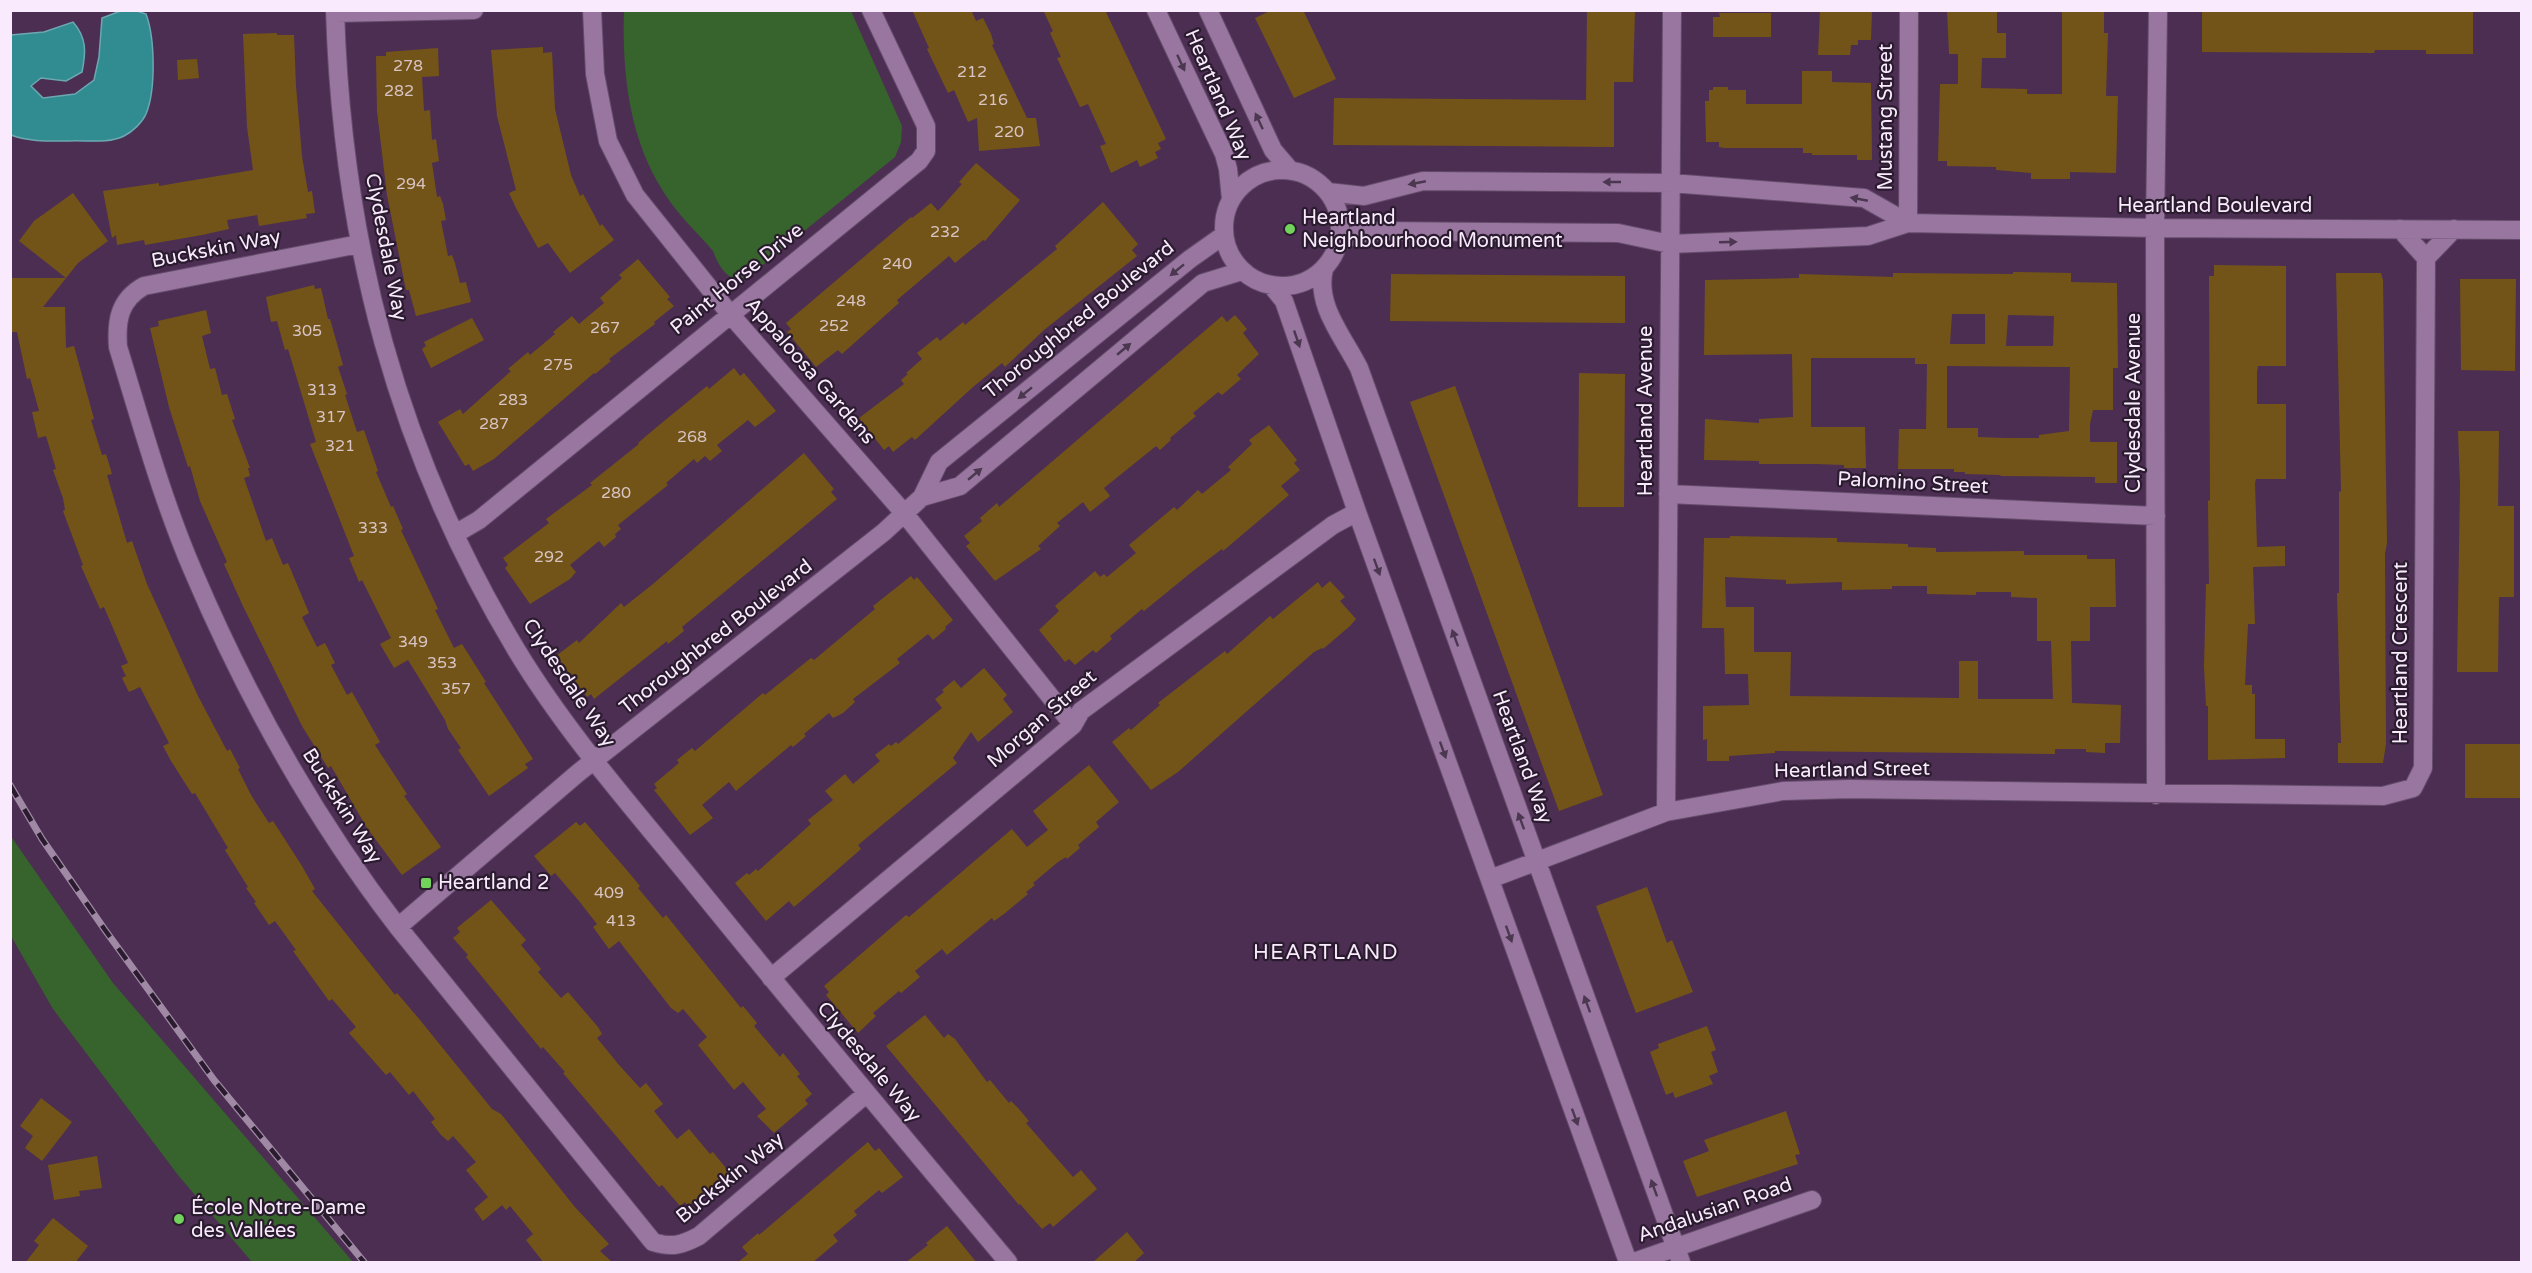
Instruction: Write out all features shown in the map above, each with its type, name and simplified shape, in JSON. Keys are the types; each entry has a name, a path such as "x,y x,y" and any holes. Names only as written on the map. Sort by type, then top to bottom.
{"street":[{"path":"335,12 474,10"},
{"name":"Appaloosa Gardens","path":"592,10 595,74 608,141 635,195 730,314 904,513 1072,725"},
{"name":"Paint Horse Drive","path":"455,534 479,520 919,161 926,151 926,126 871,10"},
{"name":"Heartland Way","path":"1156,10 1224,154 1231,198"},
{"name":"Heartland Way","path":"1208,10 1273,150 1290,170"},
{"name":"Heartland Avenue","path":"1666,812 1672,10"},
{"name":"Mustang Street","path":"1908,223 1909,10"},
{"name":"Clydesdale Avenue","path":"2156,795 2155,228 2158,10"},
{"name":"Clydesdale Way","path":"335,12 343,136 359,244 378,328 395,387 421,456 455,534 519,653 595,762 866,1094 1008,1263"},
{"path":"1290,170 1304,174 1328,192 1336,208 1340,225 1339,242 1324,269 1309,280 1291,286 1272,286 1256,281 1233,261 1224,235 1226,210 1231,198 1242,185 1256,176 1272,171 1290,170"},
{"path":"1328,192 1364,196 1423,181 1671,183"},
{"name":"Heartland Boulevard","path":"1671,183 1864,198 1908,223"},
{"name":"Heartland Boulevard","path":"1670,244 1868,236 1908,223 2155,228 2522,230"},
{"path":"2400,230 2426,258 2454,229"},
{"path":"1339,242 1371,231 1618,233 1670,244"},
{"name":"Thoroughbred Boulevard","path":"398,927 578,773 595,762 884,532 922,497 939,462 1190,259 1224,235"},
{"name":"Buckskin Way","path":"359,244 144,286 133,292 124,302 116,328 118,347 148,445 192,569 241,679 299,784 365,884 398,927 653,1242 666,1246 677,1246 699,1236 866,1094"},
{"name":"Heartland Crescent","path":"2156,795 2383,796 2413,788 2423,768 2426,258"},
{"name":"Heartland Way","path":"1324,269 1321,282 1322,295 1331,318 1359,368 1678,1255"},
{"name":"Thoroughbred Boulevard","path":"922,497 960,486 1203,283 1242,271"},
{"path":"1272,286 1284,301 1357,512 1628,1263"},
{"name":"Palomino Street","path":"1668,494 2156,516"},
{"name":"Morgan Street","path":"771,978 1072,725 1081,711 1333,525 1357,512"},
{"name":"Heartland Street","path":"1490,879 1666,812 1728,799 1783,791 1817,789 2156,795"},
{"name":"Andalusian Road","path":"1634,1263 1678,1255 1812,1200"}],"shaded area":[{"path":"123,10 146,14 151,36 153,78 146,114 139,124 124,136 104,141 40,141 11,135 11,35 44,32 73,22 83,40 82,72 66,81 41,78 31,86 43,98 75,94 94,80 99,57 102,18"},
{"path":"624,11 851,11 902,126 901,142 895,157 749,276 736,280 731,278 724,272 713,251 668,199 651,171 642,149 626,81"},
{"path":"10,835 113,983 353,1262 252,1262 178,1175 53,1009 11,936"}],"building":[{"path":"912,10 971,10 976,21 983,18 991,34 994,44 992,45 1027,118 1036,118 1040,146 979,151 977,118 968,122 954,90 948,93"},
{"path":"1043,10 1105,10 1166,139 1158,143 1161,149 1155,152 1158,158 1140,167 1137,160 1111,173 1100,146 1106,144 1088,104 1080,107 1057,58 1061,57 1050,33 1053,31"},
{"path":"1272,10 1303,10 1336,79 1294,98 1255,18"},
{"path":"1587,10 1635,10 1633,82 1614,82 1614,147 1333,145 1334,98 1586,100"},
{"path":"1820,10 1872,10 1871,40 1858,40 1858,45 1851,45 1850,55 1818,55"},
{"path":"1947,10 1997,10 1997,33 2006,33 2006,58 1982,58 1981,88 2027,89 2027,94 2062,94 2062,10 2104,10 2104,33 2108,33 2106,96 2118,96 2116,173 2070,172 2070,179 2031,179 2031,173 1996,170 1996,167 1947,166 1947,161 1938,161 1940,84 1958,84 1958,54 1949,54"},
{"path":"2202,10 2473,10 2473,54 2426,54 2426,50 2375,50 2374,53 2202,52"},
{"path":"1719,13 1771,13 1771,37 1713,37 1713,17 1720,17"},
{"path":"277,33 277,35 294,35 302,156 308,192 312,191 315,213 306,214 307,218 259,226 257,215 227,220 229,229 202,235 145,245 144,240 117,245 116,235 112,238 103,191 159,183 159,186 253,170 247,127 243,34"},
{"path":"543,47 543,53 552,52 555,109 571,175 580,196 583,194 600,226 602,224 614,240 570,273 548,243 538,248 509,193 516,190 497,116 491,50"},
{"path":"438,48 439,76 422,77 424,111 430,110 432,140 436,139 439,161 432,163 437,197 440,196 446,220 441,221 448,256 452,255 460,283 466,282 471,302 416,316 409,290 406,290 387,195 377,111 376,56 386,56 386,52"},
{"path":"197,59 199,78 178,80 177,60"},
{"path":"1802,71 1832,71 1832,82 1871,83 1872,160 1857,160 1857,155 1812,155 1812,153 1803,153 1803,148 1725,148 1719,147 1719,142 1706,142 1705,101 1709,101 1709,90 1713,90 1713,87 1746,90 1746,104 1802,104"},
{"path":"976,163 1020,200 985,241 983,240 955,263 949,256 897,300 899,303 842,354 838,350 816,367 787,332 791,329 786,323 911,217 931,203 938,211 962,184 959,182"},
{"path":"73,193 108,241 78,263 43,307 65,307 66,348 74,346 94,419 91,420 102,455 106,454 112,474 107,475 127,543 132,541 147,584 198,696 227,751 230,749 251,795 269,823 273,821 302,866 315,889 312,891 395,995 397,993 492,1109 501,1114 574,1206 609,1244 600,1251 613,1263 544,1263 526,1240 533,1234 510,1206 506,1210 502,1205 483,1221 474,1209 488,1197 466,1170 476,1162 453,1136 448,1141 441,1135 431,1122 435,1119 413,1091 409,1095 390,1072 386,1075 349,1033 356,1027 332,999 329,1001 293,951 296,950 275,921 269,925 254,903 256,902 246,888 248,887 225,850 228,848 195,793 192,794 171,761 163,746 169,743 140,687 129,692 122,678 126,676 121,666 128,663 104,607 100,609 81,566 83,565 63,511 65,510 63,498 53,470 56,469 46,436 38,438 32,412 39,411 30,378 27,379 17,332 10,332 10,278 66,278 19,241 34,221"},
{"path":"1103,202 1138,244 1132,250 1137,256 1044,330 1005,367 1002,363 973,387 915,440 912,437 893,452 889,446 884,450 859,418 904,384 901,380 908,374 906,373 922,359 917,353 937,337 940,341 963,322 965,325 1057,249 1055,246"},
{"path":"638,259 670,297 667,299 674,306 494,459 473,471 469,464 465,466 438,422 460,409 463,414 511,371 508,369 528,352 530,355 572,316 579,324 604,303 600,298 622,278 619,275"},
{"path":"2214,265 2286,266 2286,366 2258,366 2257,404 2286,404 2286,479 2256,479 2255,483 2257,547 2285,546 2285,566 2253,567 2255,624 2248,624 2245,685 2252,685 2252,694 2255,694 2255,739 2285,739 2285,758 2208,760 2208,706 2206,706 2204,667 2206,584 2209,584 2209,276 2214,276"},
{"path":"2013,272 2071,273 2071,282 2117,283 2118,368 2113,368 2113,410 2093,410 2090,442 2117,442 2117,483 2095,483 2095,477 2001,476 1965,474 1965,472 1954,472 1954,469 1898,469 1899,429 1926,429 1927,364 1915,364 1915,358 1811,358 1811,427 1865,427 1866,468 1844,468 1844,465 1759,464 1759,461 1704,460 1705,419 1759,423 1759,419 1793,417 1792,354 1704,355 1705,280 1799,278 1799,274 1893,277 1893,273 2013,274","holes":["1952,314 1985,314 1985,344 1950,344","2008,315 2054,316 2053,346 2006,346","1947,366 2070,367 2069,431 2039,435 2039,438 2005,438 1978,437 1978,428 1947,428"]},
{"path":"2336,273 2381,273 2383,280 2387,543 2385,554 2386,744 2383,763 2338,763 2338,743 2341,743 2337,593 2339,593 2339,492 2341,491"},
{"path":"1391,274 1625,276 1625,323 1390,321"},
{"path":"2460,279 2516,279 2515,371 2461,370"},
{"path":"314,285 315,289 321,288 343,365 338,367 347,394 345,395 357,432 364,430 378,471 376,472 438,609 435,610 454,648 462,644 533,759 525,764 528,768 489,796 458,750 461,748 408,660 394,668 380,644 391,638 362,580 359,582 349,558 354,556 310,444 316,442 288,349 285,350 277,321 271,322 266,297"},
{"path":"206,310 211,333 202,336 210,369 215,368 222,395 227,394 235,419 232,420 250,468 248,468 250,476 244,478 266,541 272,538 283,565 288,563 309,613 302,617 317,647 325,643 335,663 331,665 347,695 352,692 380,742 375,745 407,794 404,796 441,847 402,875 367,828 331,766 328,768 302,726 224,564 227,562 200,501 190,466 188,467 169,407 150,328 159,326 158,321"},
{"path":"1235,315 1247,329 1243,333 1259,354 1237,375 1241,379 1222,395 1218,392 1193,413 1196,416 1170,438 1171,440 1160,450 1156,446 1104,488 1110,496 1090,512 1083,502 1057,523 1060,526 1038,546 1041,549 995,581 966,546 970,543 964,536 982,521 980,518 997,503 999,507 1222,316 1227,322"},
{"path":"472,318 484,340 431,368 422,349 426,346 424,342"},
{"path":"734,368 740,376 744,373 776,411 755,427 748,420 717,445 722,451 710,461 705,456 697,463 694,459 666,483 668,485 618,525 621,529 615,534 616,537 604,547 599,541 570,565 576,572 570,579 530,604 505,568 508,565 503,558 549,523 546,519 592,485 590,483 658,426 707,386 709,389"},
{"path":"1579,373 1625,374 1624,507 1578,507"},
{"path":"1455,386 1603,795 1559,811 1410,402"},
{"path":"1269,425 1297,460 1294,463 1300,470 1281,486 1289,495 1223,551 1222,549 1144,611 1142,609 1110,636 1112,639 1096,653 1093,650 1075,665 1069,659 1065,662 1039,630 1059,611 1055,606 1095,571 1100,577 1104,574 1107,577 1136,553 1129,545 1174,507 1177,510 1198,490 1202,494 1231,470 1228,467 1252,444 1249,440"},
{"path":"2458,431 2499,431 2498,506 2514,506 2514,597 2499,597 2498,672 2457,672 2460,485"},
{"path":"804,453 834,489 831,492 837,499 682,627 684,631 668,644 667,641 594,699 591,694 587,697 556,656 577,640 579,643 621,603 624,607 653,584"},
{"path":"1730,536 1837,538 1837,542 1908,544 1908,547 1936,548 1936,552 2024,551 2024,555 2087,555 2087,559 2115,559 2116,607 2090,607 2090,641 2071,641 2072,703 2121,705 2120,743 2105,743 2105,753 2086,752 2086,749 2055,749 2055,754 1775,751 1775,753 1729,756 1729,761 1707,761 1707,739 1703,740 1703,706 1749,705 1748,674 1725,674 1724,628 1702,628 1704,538 1730,538","holes":["1725,577 1786,580 1786,584 1842,582 1842,590 1927,586 1927,594 1976,595 1976,592 2011,592 2011,597 2037,598 2037,641 2051,641 2053,699 1978,699 1978,661 1959,661 1959,698 1790,696 1791,652 1754,652 1754,607 1726,607"]},
{"path":"911,576 914,580 917,577 953,620 945,627 946,629 933,640 928,634 897,659 900,663 853,699 855,702 843,713 833,718 829,713 804,734 806,736 793,747 791,745 736,791 729,782 702,805 713,818 690,835 654,790 657,788 654,784 679,763 677,760 692,748 695,751 763,693 765,695 811,658 814,660 875,609 873,606"},
{"path":"1330,581 1345,597 1340,601 1356,619 1323,649 1314,652 1178,772 1151,790 1112,742 1129,728 1131,730 1160,705 1158,703 1225,651 1227,654 1270,616 1273,619 1318,582 1322,588"},
{"path":"984,668 1007,695 1003,699 1013,712 978,742 971,732 953,758 957,763 858,845 861,849 794,907 789,901 766,921 735,883 747,873 749,875 756,869 758,871 811,824 808,820 833,800 825,791 845,774 853,784 880,761 875,755 889,744 891,746 896,742 898,744 942,708 935,699 944,692 942,690 954,680 961,688"},
{"path":"2465,744 2522,744 2522,798 2465,798"},
{"path":"1089,765 1119,802 1096,822 1099,827 1078,845 1080,848 1067,859 1066,857 1058,862 1033,883 1035,885 1026,892 1028,894 1004,914 994,921 992,918 947,955 942,949 915,971 920,977 873,1013 876,1016 858,1033 826,995 829,992 824,986 906,915 909,917 1012,829 1027,847 1048,830 1033,811"},
{"path":"576,822 580,826 585,822 640,886 638,888 663,918 666,915 741,1008 743,1006 757,1023 754,1026 780,1057 783,1053 800,1074 797,1076 812,1094 805,1100 808,1104 774,1133 757,1116 766,1109 743,1082 734,1090 698,1045 707,1037 683,1009 678,1013 671,1008 619,941 609,949 593,927 597,924 579,901 555,873 551,876 534,856"},
{"path":"1647,887 1667,943 1672,940 1693,992 1636,1013 1596,906"},
{"path":"491,900 526,940 521,945 541,969 538,972 561,998 568,992 598,1027 602,1034 597,1038 619,1065 640,1088 646,1083 663,1104 654,1111 677,1139 689,1129 710,1154 713,1152 729,1172 688,1206 685,1202 680,1206 662,1185 659,1187 563,1073 565,1072 543,1047 541,1049 453,938 460,932 457,928"},
{"path":"925,1015 944,1038 948,1034 955,1039 987,1082 990,1080 1009,1103 1011,1101 1018,1108 1029,1121 1026,1123 1073,1177 1081,1170 1097,1189 1053,1227 1050,1223 1042,1229 1019,1205 886,1046"},
{"path":"1707,1026 1716,1050 1711,1052 1718,1072 1709,1076 1713,1084 1675,1098 1673,1092 1666,1095 1650,1052 1659,1048 1658,1044"},
{"path":"41,1098 72,1122 42,1161 25,1148 33,1136 20,1126"},
{"path":"1786,1111 1800,1154 1795,1155 1798,1164 1697,1197 1683,1161 1709,1151 1704,1140"},
{"path":"868,1142 875,1151 879,1148 903,1177 882,1193 879,1190 854,1211 857,1215 833,1235 838,1241 812,1263 737,1263 748,1254 742,1247"},
{"path":"97,1156 102,1188 79,1191 80,1196 54,1200 48,1165"},
{"path":"53,1218 88,1246 75,1263 25,1263 39,1245 34,1241"},
{"path":"947,1226 977,1263 905,1263 928,1245 926,1243"},
{"path":"1127,1232 1144,1253 1133,1263 1092,1263"}],"railway":[{"path":"10,785 42,839 214,1080 364,1262"}],"place":[{"name":"Heartland Neighbourhood Monument","path":"1290,229"},
{"name":"Heartland 2","path":"426,883"},
{"name":"École Notre-Dame des Vallées","path":"179,1219"}],"district":[{"name":"HEARTLAND","path":"1326,952"}]}
